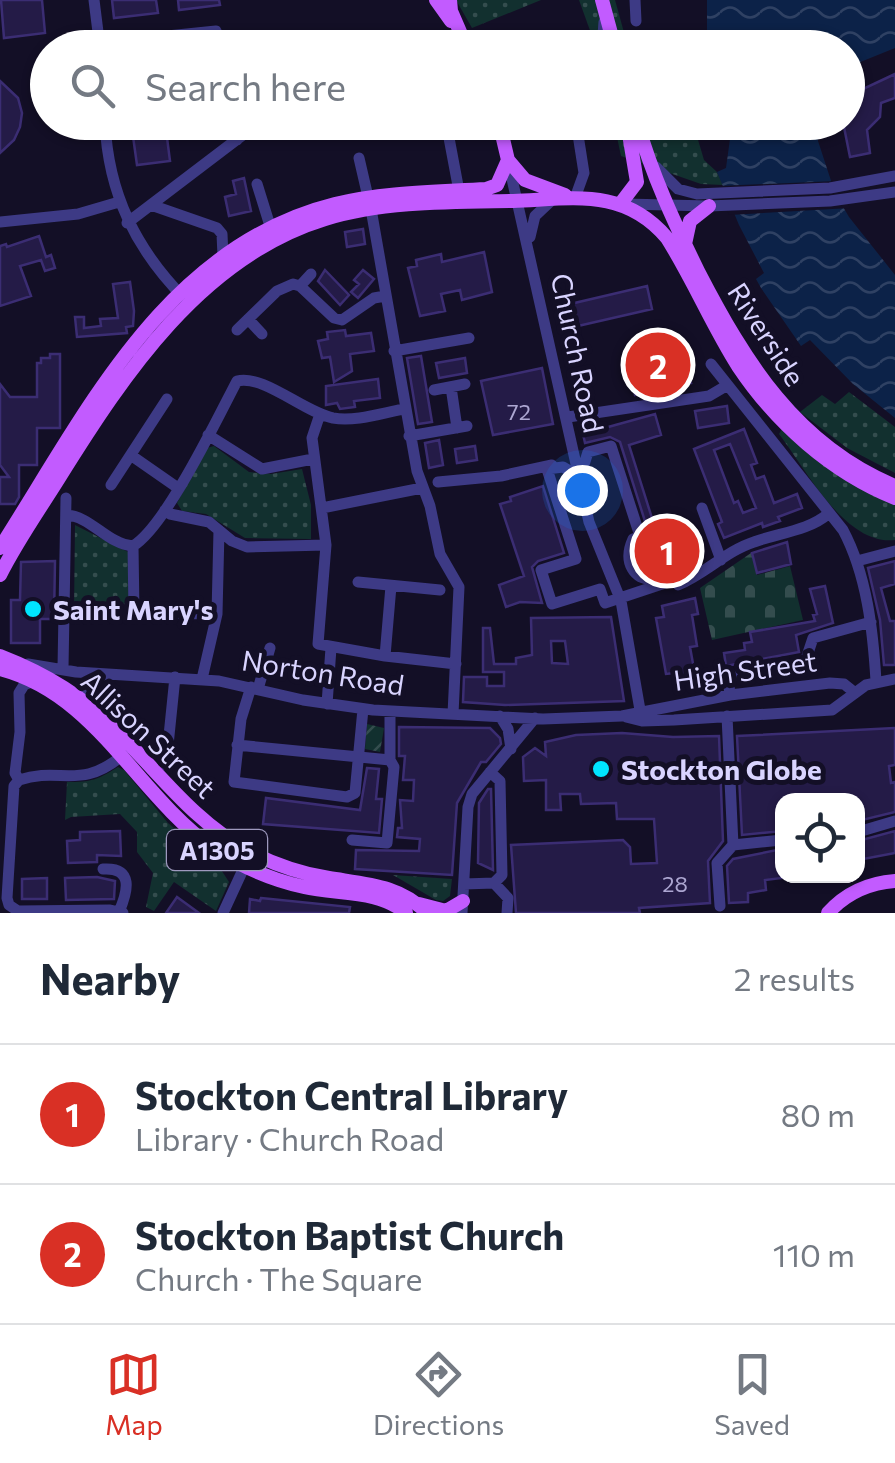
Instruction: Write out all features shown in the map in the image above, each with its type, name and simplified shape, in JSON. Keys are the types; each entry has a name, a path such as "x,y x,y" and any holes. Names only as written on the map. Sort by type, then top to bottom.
{"main road":[{"path":"436,0 458,29"},
{"path":"450,0 458,29"},
{"path":"603,4 610,30"},
{"name":"Church Road","path":"503,140 508,160"},
{"path":"621,203 636,182 630,140"},
{"path":"642,141 666,206"},
{"path":"0,574 114,390 223,256 272,229 333,204 497,186 508,160"},
{"name":"Riverside","path":"508,160 525,180 575,198"},
{"name":"Riverside","path":"369,203 575,198 621,203 652,222 667,238 737,364 788,427 817,452 876,483 895,486"},
{"path":"685,244 690,222 714,202"},
{"path":"0,548 107,377 152,321 273,242 369,203"},
{"name":"Riverside","path":"666,206 737,342 773,396 830,448 895,498"},
{"name":"Allison Street","path":"0,656 42,673 78,704 173,812 212,847 248,859 305,888 372,896 417,910"},
{"name":"Allison Street","path":"0,669 34,681 114,728 181,802 248,859"},
{"path":"828,913 854,891 895,880"},
{"path":"417,910 462,907"}],"street":[{"path":"94,0 98,30"},
{"path":"635,0 638,21"},
{"path":"602,30 603,4"},
{"path":"107,140 110,170 127,223 185,299"},
{"path":"127,223 237,140"},
{"path":"449,140 458,191"},
{"path":"575,198 584,172 579,140"},
{"path":"642,141 660,174 672,185 714,202"},
{"path":"359,158 410,436 440,554 458,587 453,714"},
{"name":"Church Road","path":"508,160 589,522 620,600 640,710"},
{"path":"863,191 895,176"},
{"path":"257,184 272,229"},
{"path":"666,206 895,192"},
{"name":"Church Road","path":"528,244 535,216 553,199"},
{"path":"0,222 78,214 118,202"},
{"name":"Riverside","path":"621,203 666,206"},
{"path":"151,205 217,228 222,234 223,256"},
{"path":"300,286 312,274"},
{"path":"237,330 286,285 300,286 334,318 342,320 374,298 385,296"},
{"path":"248,319 262,334"},
{"path":"394,351 469,338"},
{"path":"711,364 843,530 857,561 871,622 876,682"},
{"path":"66,515 76,516 112,540 133,546 144,540 238,381 246,378 320,414 344,419 404,409"},
{"path":"434,390 465,384"},
{"path":"568,417 708,396 726,386"},
{"path":"410,436 462,427 450,387"},
{"path":"110,485 167,399"},
{"path":"320,414 312,438 326,546 318,644 456,664"},
{"path":"208,435 262,469 314,459"},
{"name":"Church Road","path":"612,446 640,536 634,538 629,549 627,558 632,569 642,579 652,581 680,564 683,577 620,600 605,603 600,588 552,604 541,570 576,559 547,470 576,466 582,472 588,452 612,446"},
{"path":"132,456 178,488"},
{"path":"438,482 576,466"},
{"path":"322,508 422,488"},
{"path":"63,668 66,498"},
{"path":"702,508 721,560"},
{"path":"165,510 209,522 247,547 326,546"},
{"path":"620,600 679,584 738,548 815,524 828,514"},
{"path":"202,678 217,614 220,530"},
{"path":"133,546 134,613 217,614"},
{"path":"857,561 895,551"},
{"path":"358,582 440,590"},
{"path":"385,656 391,586"},
{"path":"730,694 728,678 748,670 796,665 806,660 813,638 871,622"},
{"path":"270,648 240,719 234,782 347,796 355,793 362,715"},
{"path":"327,704 332,648"},
{"name":"Norton Road","path":"19,663 103,674 202,678 362,715 390,711 536,718"},
{"path":"78,704 103,674"},
{"path":"166,765 175,677"},
{"name":"High Street","path":"536,718 622,716 642,721 832,710 854,692 876,682 895,680"},
{"path":"19,780 15,772 20,692 34,681"},
{"name":"High Street","path":"622,716 730,694 830,683 844,684 854,692"},
{"name":"High Street","path":"640,710 703,718"},
{"path":"352,840 387,843 394,767 390,760 390,711"},
{"path":"500,716 508,729 511,749"},
{"path":"722,910 718,863 732,845 727,716"},
{"path":"462,907 472,794 495,776 536,718"},
{"path":"237,744 390,760"},
{"path":"103,869 114,868 124,873 128,881 121,913 18,911 10,905 4,882 14,786 19,780 85,777 106,770 123,755"},
{"path":"494,884 502,875 495,776"},
{"path":"865,830 895,821"},
{"path":"732,845 775,841"},
{"path":"223,913 248,859"},
{"path":"464,884 494,884 508,898 508,913"}],"green space":[{"path":"456,0 541,0 472,28"},
{"path":"579,0 615,0 623,30 590,30"},
{"path":"618,140 698,140 704,160 717,172 723,185 701,184 621,156"},
{"path":"849,392 895,427 895,473 847,448 800,412 822,395 835,404"},
{"path":"783,427 895,502 895,540 877,539 843,518 814,485 779,434"},
{"path":"214,446 249,472 271,474 302,469 311,505 311,539 245,538 206,514 182,511 177,503 207,448"},
{"path":"75,525 132,554 133,613 74,612"},
{"path":"751,553 757,575 790,566 803,620 712,640 700,588"},
{"path":"367,724 384,728 380,752 365,749"},
{"path":"118,767 168,823 218,865 229,882 216,911 174,882 154,911 146,907 153,873 137,852 137,832 120,814 65,820 67,782 94,779"},
{"path":"393,875 452,879 450,896 436,900"}],"water":[{"path":"707,0 895,0 895,48 865,60 865,30 707,30"},
{"path":"730,140 818,140 835,193 895,275 895,418 853,384 810,340 801,346 761,288 756,279 764,273 717,172 726,168"}],"pier":[{"path":"836,181 850,208 729,215 718,186"}],"building":[{"path":"1,0 42,0 45,30 4,38"},
{"path":"112,0 156,0 158,13 114,18"},
{"path":"178,0 219,0 220,5 179,10"},
{"path":"895,74 895,98 881,103 880,117 867,130 870,153 850,157 847,140 865,140 865,88"},
{"path":"0,81 18,98 22,113 14,140 0,153"},
{"path":"134,140 167,140 170,161 137,165"},
{"path":"244,178 251,211 229,216 225,197 236,194 233,181"},
{"path":"363,229 365,244 347,247 345,232"},
{"path":"39,236 46,257 51,255 55,268 45,271 41,260 20,266 31,296 0,306 0,246"},
{"path":"484,252 492,292 462,300 460,290 441,294 445,311 420,316 408,268 417,266 416,260 441,254 442,262"},
{"path":"325,270 349,295 340,305 318,281"},
{"path":"363,270 374,279 358,298 351,292 359,284 354,280"},
{"path":"130,282 134,311 133,326 126,327 127,333 77,337 75,317 84,317 84,328 101,326 100,319 118,318 113,284"},
{"path":"647,286 652,309 578,326 575,314 569,315 566,305"},
{"path":"345,330 346,336 371,333 374,351 350,354 352,371 334,382 330,357 322,358 318,341 328,339 327,332"},
{"path":"666,337 677,340 689,360 686,370 691,383 635,395 627,359 639,356"},
{"path":"50,354 60,354 60,428 37,428 37,465 19,465 19,497 15,504 0,504 0,477 9,477 0,465 0,384 10,397 37,397 37,363 41,363 41,358 50,358"},
{"path":"421,356 432,422 418,424 407,358"},
{"path":"465,358 467,373 439,378 436,363"},
{"path":"542,368 553,424 493,435 481,381"},
{"path":"378,379 380,398 354,401 355,407 340,409 337,403 326,405 326,386"},
{"path":"727,406 729,423 698,428 695,411"},
{"path":"655,414 661,435 629,445 656,531 687,521 699,558 689,561 677,555 651,570 643,567 639,555 649,534 620,442 610,437 585,443 583,434"},
{"path":"744,429 757,463 751,465 756,479 764,476 774,503 797,494 802,508 778,517 780,521 763,527 762,523 724,538 718,524 722,522 694,449","holes":["730,444 756,508 743,513 738,501 734,503 714,450"]},
{"path":"439,440 443,465 429,468 425,443"},
{"path":"475,446 477,460 457,463 455,449"},
{"path":"543,486 564,553 538,561 532,567 542,603 520,602 506,607 499,585 524,576 500,504"},
{"path":"787,542 791,564 757,573 752,553"},
{"name":"Saint Mary's","path":"55,561 54,619 40,619 40,643 11,643 11,600 20,600 21,562"},
{"path":"895,561 895,584 881,588 890,621 895,621 895,665 884,665 880,620 868,568"},
{"path":"825,586 833,623 796,635 799,652 726,666 724,653 745,650 744,643 752,642 750,632 815,621 813,615 817,614 810,589"},
{"path":"695,598 698,614 692,615 697,646 690,647 694,669 686,671 688,680 676,682 675,673 666,674 656,618 664,617 662,606"},
{"path":"611,617 624,701 505,705 463,702 464,677 487,677 487,686 504,686 504,672 483,672 483,628 490,628 494,664 516,664 516,658 532,655 531,618","holes":["551,641 565,641 568,664 552,663"]},
{"path":"399,727 490,728 500,738 501,744 486,762 481,762 457,803 452,875 355,869 356,850 419,851 420,839 397,837 398,828 402,828 400,800 413,801 414,780 403,780 405,756 399,756"},
{"path":"895,728 895,765 889,766 891,783 895,782 895,812 865,819 865,793 775,793 775,832 742,835 737,736"},
{"path":"576,735 719,736 723,841 708,861 710,903 639,908 640,913 516,913 511,845 623,840 630,847 631,864 657,863 654,819 617,819 616,803 581,804 580,794 560,794 561,810 546,810 546,780 524,781 523,757 535,748 546,756 545,742"},
{"path":"367,768 379,769 379,833 263,824 266,798 360,810"},
{"path":"488,789 493,870 478,863 479,803"},
{"path":"120,831 121,856 97,855 97,862 68,863 67,841 80,840 80,832"},
{"path":"895,831 895,853 865,859 865,839"},
{"path":"775,850 775,879 765,880 766,890 748,893 748,902 729,903 727,866 733,859"},
{"path":"47,878 47,899 22,899 22,879"},
{"path":"65,878 115,881 114,899 66,900"},
{"path":"177,897 199,913 166,913"},
{"path":"250,899 350,907 349,913 249,913"}],"place":[{"name":"Stockton Baptist Church","path":"658,365"},
{"name":"Stockton Central Library","path":"667,551"},
{"name":"Saint Mary's","path":"33,609"},
{"name":"Stockton Globe","path":"601,769"}]}
